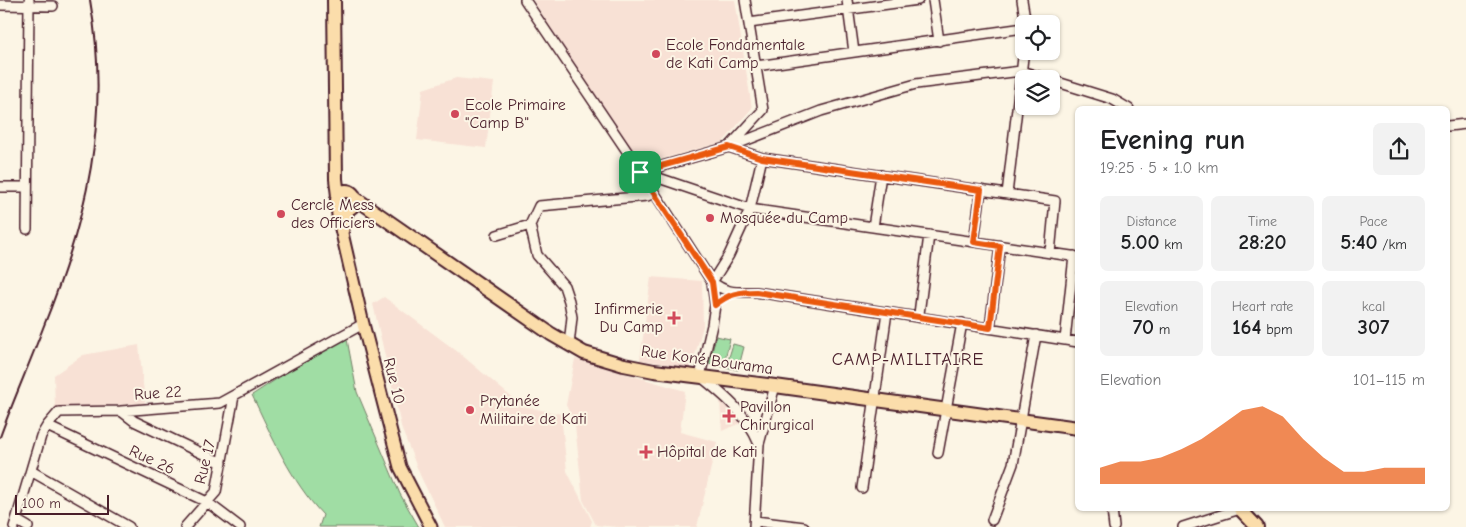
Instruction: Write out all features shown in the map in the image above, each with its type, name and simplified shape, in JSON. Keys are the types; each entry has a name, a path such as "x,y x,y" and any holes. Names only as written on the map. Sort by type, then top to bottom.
{"highway":[{"name":"Rue Koné Bourama","path":"334,0 337,199"},
{"name":"Rue Koné Bourama","path":"337,158 352,202 375,213 569,346 584,353 624,365 654,371 1075,428"},
{"path":"337,199 344,191 352,202"},
{"path":"1242,511 1257,527"}],"main road":[{"name":"Rue 10","path":"337,199 338,216 363,324 400,467 431,527"},
{"name":"Rue 10","path":"343,237 343,224 352,202"}],"street":[{"path":"525,0 712,282 722,290 756,292 1075,342"},
{"path":"729,147 763,110 745,0"},
{"path":"847,0 854,52"},
{"path":"749,23 918,0"},
{"path":"933,0 939,41"},
{"path":"1022,0 1024,15"},
{"path":"27,229 28,3"},
{"path":"0,5 28,3 53,6"},
{"path":"756,66 1015,29"},
{"path":"640,172 729,147 821,111 916,84 1015,72"},
{"path":"1060,83 1112,99 1124,106"},
{"path":"1007,194 1016,115"},
{"path":"1450,126 1466,124"},
{"path":"729,147 762,158 1055,201 1050,253"},
{"path":"759,444 746,419 726,397 700,376 715,305 712,282 729,255 750,209 762,158"},
{"path":"640,172 750,209 1075,256"},
{"path":"873,227 881,175"},
{"path":"0,186 27,187"},
{"path":"974,242 981,190"},
{"path":"569,346 572,317 569,301 564,286 537,255 530,225 539,206 647,196 654,193"},
{"path":"497,235 530,225"},
{"path":"919,314 929,235"},
{"path":"990,328 1000,246"},
{"path":"1065,340 1075,263"},
{"path":"715,305 728,296 739,292"},
{"path":"1068,310 1075,299"},
{"path":"862,488 887,312"},
{"path":"938,453 962,323"},
{"name":"Rue 22","path":"46,426 59,412 121,411 220,403 363,324"},
{"path":"992,520 1013,464 1036,335"},
{"path":"774,386 759,444 755,524 804,527"},
{"name":"Rue 17","path":"185,527 216,492 234,396"},
{"path":"121,411 134,421 222,463"},
{"path":"28,527 15,524 41,436 46,426"},
{"name":"Rue 26","path":"46,426 207,502 240,527"},
{"path":"753,430 763,426"},
{"path":"31,471 129,527"},
{"path":"1112,511 1114,527"},
{"path":"1183,527 1234,511"}],"shaded area":[{"name":"Ecole Fondamentale de Kati Camp","path":"533,0 735,0 752,108 723,142 640,165"},
{"name":"Ecole Primaire \"Camp B\"","path":"456,78 494,82 486,148 417,140 423,89"},
{"name":"Infirmerie Du Camp","path":"651,277 702,281 703,326 692,366 689,368 640,360"},
{"name":"Prytanée Militaire de Kati","path":"384,297 458,352 522,406 561,414 567,471 592,521 590,527 445,527 420,475 402,430 373,304"},
{"path":"139,345 145,403 55,410 54,375 83,355"},
{"name":"Hôpital de Kati","path":"575,359 685,391 680,432 717,442 697,527 618,527 596,525 583,500 575,425 566,405"},
{"name":"Pavillon Chirurgical","path":"720,401 739,418 741,423 722,431"}],"green space":[{"path":"346,334 357,392 400,494 419,527 319,527 323,515 301,488 292,473 252,395"},
{"path":"716,336 730,339 723,367 709,364"},
{"path":"733,344 744,347 738,370 726,367"}],"railway":[{"path":"0,437 59,287 83,207 96,127 98,86 96,44 90,0"}],"place":[{"name":"Ecole Fondamentale de Kati Camp","path":"656,54"},
{"name":"Ecole Primaire \"Camp B\"","path":"455,114"},
{"name":"Cercle Mess des Officiers","path":"281,214"},
{"name":"Mosquée du Camp","path":"710,218"},
{"name":"Infirmerie Du Camp","path":"674,318"},
{"name":"Prytanée Militaire de Kati","path":"470,410"},
{"name":"Pavillon Chirurgical","path":"729,416"},
{"name":"Hôpital de Kati","path":"646,452"}],"district":[{"name":"CAMP-MILITAIRE","path":"908,359"}],"route":[{"path":"729,147 762,158 981,190 974,242 1000,246 990,328 756,292 739,292 728,296 715,305 712,282 640,172 729,147"}]}
